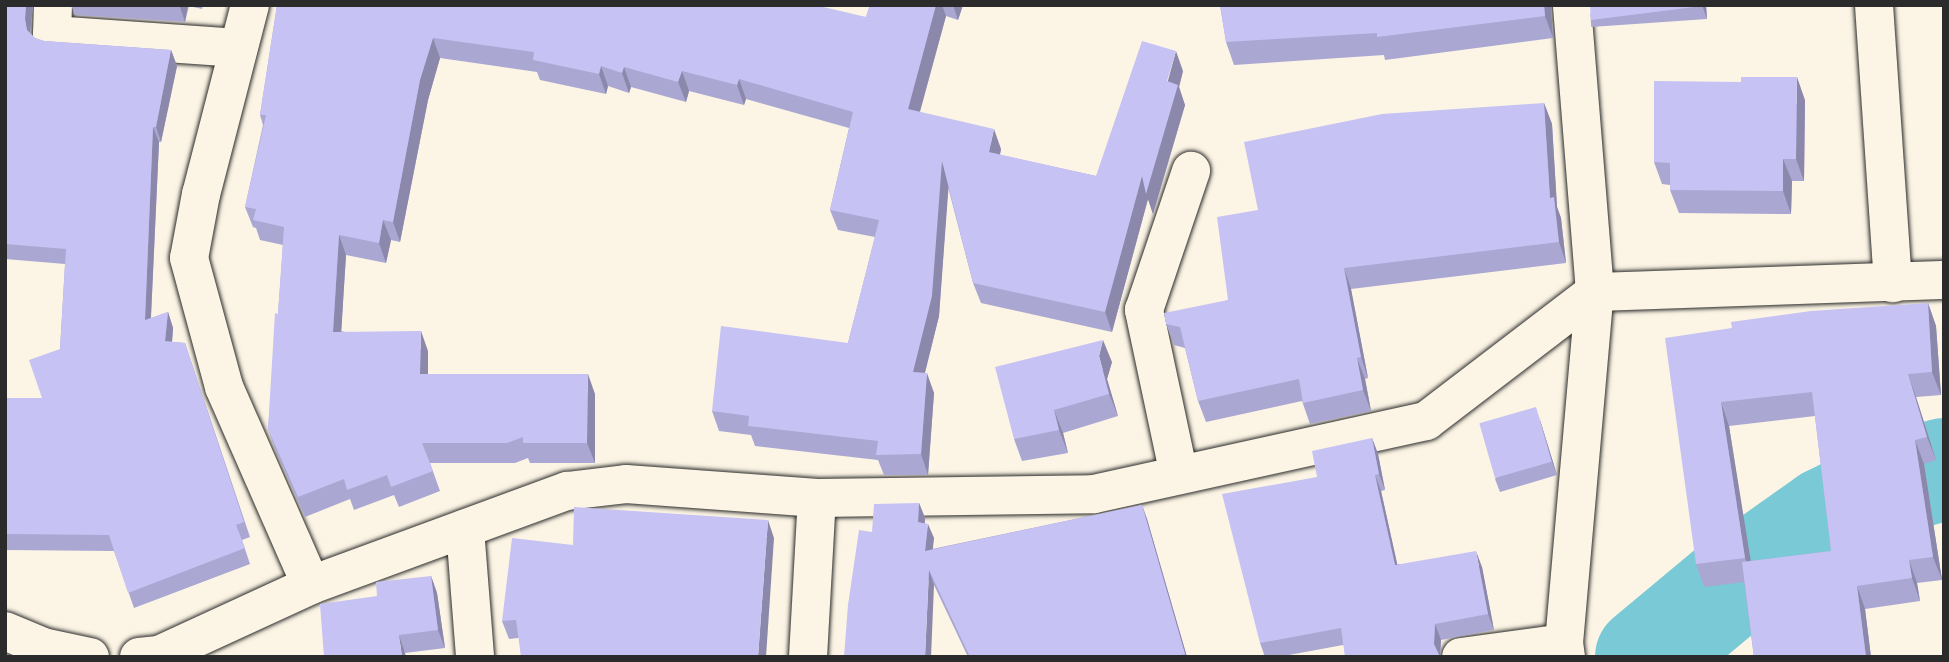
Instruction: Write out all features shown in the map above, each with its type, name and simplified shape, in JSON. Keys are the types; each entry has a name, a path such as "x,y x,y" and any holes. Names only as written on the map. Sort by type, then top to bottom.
{"street":[{"path":"53,5 52,35 239,48"},
{"path":"250,5 201,194 189,258 224,387 311,585"},
{"path":"1461,657 1565,650 1595,292 1572,5"},
{"path":"1874,5 1893,283"},
{"path":"1179,475 1144,310 1191,171"},
{"path":"139,657 159,655 311,585 567,491 626,484 817,498 1094,494 1426,421 1595,292 1944,280"},
{"path":"808,657 817,498"},
{"path":"465,529 475,657"},
{"path":"5,631 43,647 90,657"}],"building":[{"path":"5,5 26,5 27,30 35,38 44,41 171,50 156,127 153,127 145,320 168,312 165,341 185,343 244,522 236,525 245,548 128,593 109,535 5,534 5,398 42,398 29,360 60,349 66,249 5,244"},
{"path":"277,5 815,5 866,17 870,5 936,5 908,109 994,129 989,152 1096,176 1142,41 1176,51 1167,81 1178,85 1146,194 1142,176 1105,312 973,283 942,161 932,296 913,372 927,373 921,454 876,455 878,441 748,426 749,416 712,411 721,326 848,343 879,220 830,210 853,112 739,79 737,85 682,71 678,82 624,67 622,73 601,66 599,74 533,60 534,52 433,38 420,80 393,222 383,220 379,243 339,235 333,332 421,331 420,374 588,374 587,443 523,443 523,437 507,443 422,443 433,471 391,487 387,475 347,490 344,479 298,497 268,429 275,313 278,314 284,227 253,220 256,209 245,207 266,115 260,115"},
{"path":"1220,5 1544,5 1545,16 1377,37 1377,33 1226,42"},
{"path":"1590,5 1702,5 1702,6 1591,20"},
{"path":"1741,77 1797,77 1796,159 1783,159 1783,191 1670,190 1670,163 1654,162 1654,81 1741,82"},
{"path":"1544,103 1550,198 1554,197 1559,242 1344,268 1361,357 1357,358 1363,390 1303,403 1299,379 1198,401 1180,327 1166,324 1164,313 1228,300 1217,217 1258,210 1244,142 1382,114"},
{"path":"1928,303 1932,372 1908,374 1927,437 1915,440 1933,557 1909,560 1912,578 1857,586 1866,657 1754,657 1742,562 1831,551 1812,392 1721,402 1745,558 1696,564 1665,338 1732,328 1731,322 1811,311"},
{"path":"1103,340 1099,356 1109,394 1054,410 1059,430 1014,439 995,367"},
{"path":"1536,407 1552,462 1495,478 1479,423"},
{"path":"1372,438 1379,474 1375,475 1395,565 1476,551 1488,614 1435,624 1434,644 1440,657 1345,657 1341,628 1260,643 1222,494 1317,477 1312,451"},
{"path":"919,503 918,522 928,524 925,551 1142,505 1185,654 1173,657 970,657 929,570 925,657 844,657 848,605 859,530 872,532 874,504"},
{"path":"574,507 768,520 758,657 521,657 516,620 502,621 512,538 573,545"},
{"path":"431,576 438,630 399,635 402,657 324,657 320,604 377,596 376,582"}],"waterway":[{"path":"1646,657 1731,586 1827,518 1899,482 1944,469"}]}
